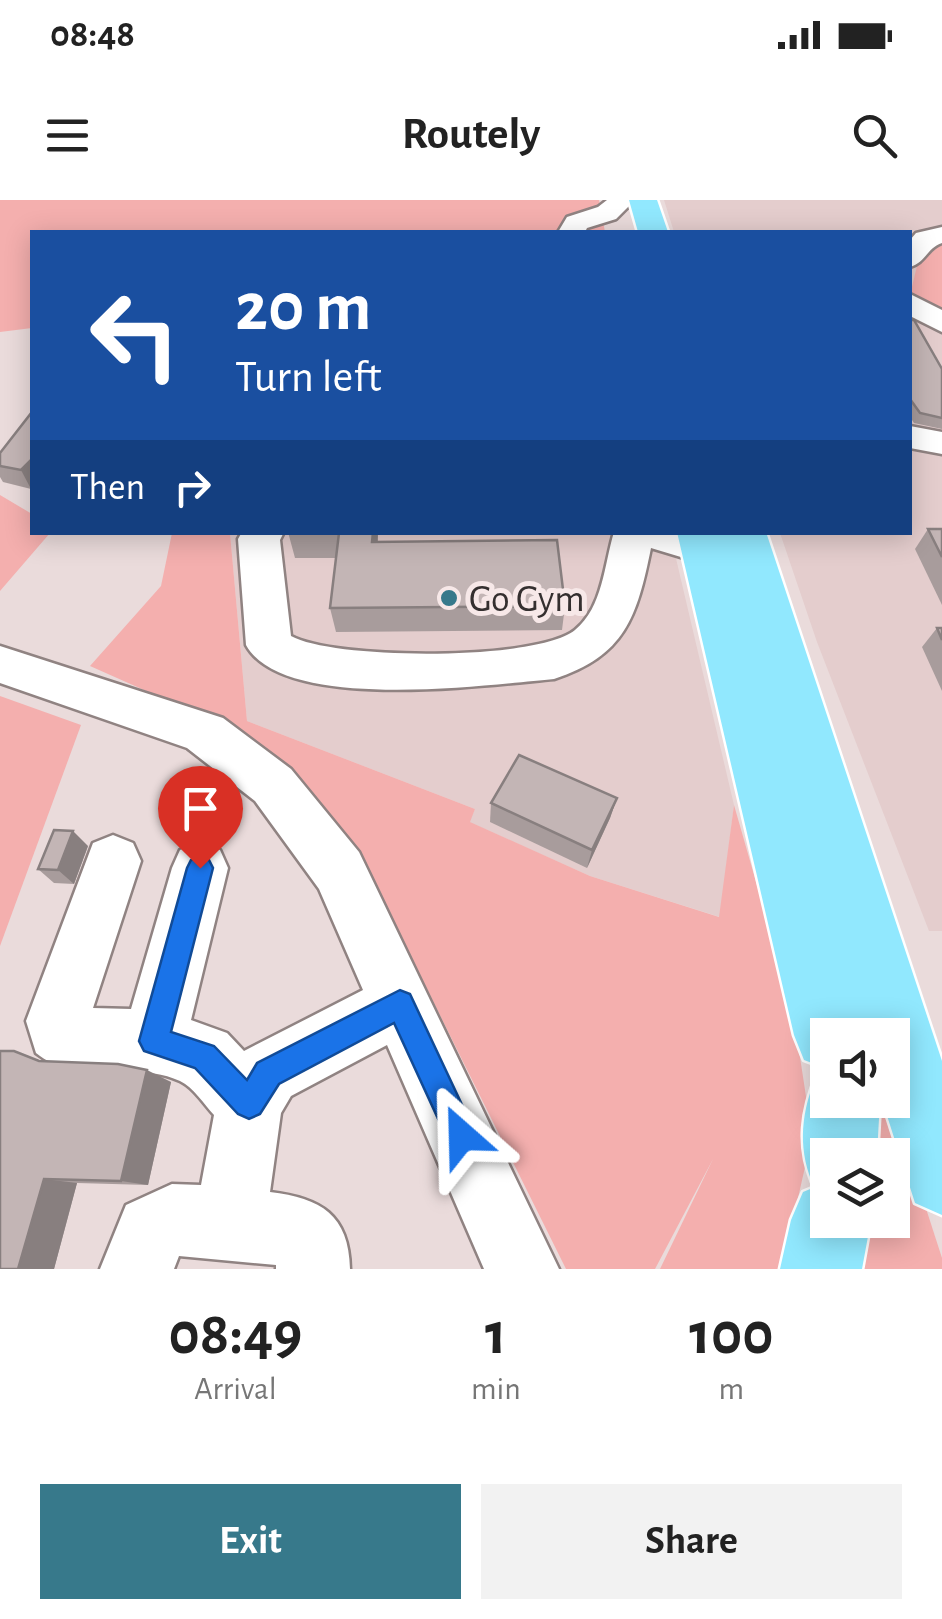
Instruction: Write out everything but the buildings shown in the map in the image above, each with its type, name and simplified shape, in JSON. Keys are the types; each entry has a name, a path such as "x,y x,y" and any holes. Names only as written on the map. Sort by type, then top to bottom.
{"main road":[{"path":"626,209 651,230"},
{"path":"715,538 826,1018"},
{"path":"715,538 942,1176"},
{"path":"821,1269 827,1238"}],"street":[{"path":"573,230 576,224 626,209"},
{"path":"912,256 926,240 942,235"},
{"path":"912,304 942,324"},
{"path":"912,437 942,443"},
{"path":"262,535 259,540 269,645 283,657 356,671 554,661 572,656 605,630 633,535"},
{"path":"666,535 715,538"},
{"path":"0,664 205,733 273,784 339,872 522,1269"},
{"path":"113,861 57,1021 58,1031 62,1038 70,1040 154,1041 204,1056 249,1104"},
{"path":"154,1041 200,868"},
{"path":"230,1223 249,1104 268,1074 400,1004"},
{"path":"138,1269 145,1241 162,1222 230,1223 296,1231 313,1247 313,1269"}],"shaded area":[{"path":"0,200 599,200 605,230 30,230 30,328 0,332"},
{"path":"664,200 942,200 942,931 929,931 817,642 781,535 912,535 912,230 673,230"},
{"path":"942,243 942,318 912,296 917,266"},
{"path":"0,495 30,513 30,535 48,535 0,591"},
{"path":"172,535 230,535 247,721 475,809 470,822 590,876 719,917 734,805 793,1011 812,1136 782,1269 660,1269 713,1159 655,1269 566,1269 421,977 288,767 225,726 90,666 161,586"},
{"path":"230,535 670,535 734,805 720,917 590,876 469,822 475,809 247,721"},
{"path":"0,696 81,725 0,946"},
{"path":"871,1118 897,1118 903,1138 870,1138"},
{"path":"910,1159 942,1258 942,1269 855,1269 858,1238 910,1238"}],"place":[{"name":"Go Gym","path":"449,598"}],"route":[{"path":"200,868 154,1041 204,1056 249,1104 268,1074 400,1004 462,1136"}]}
